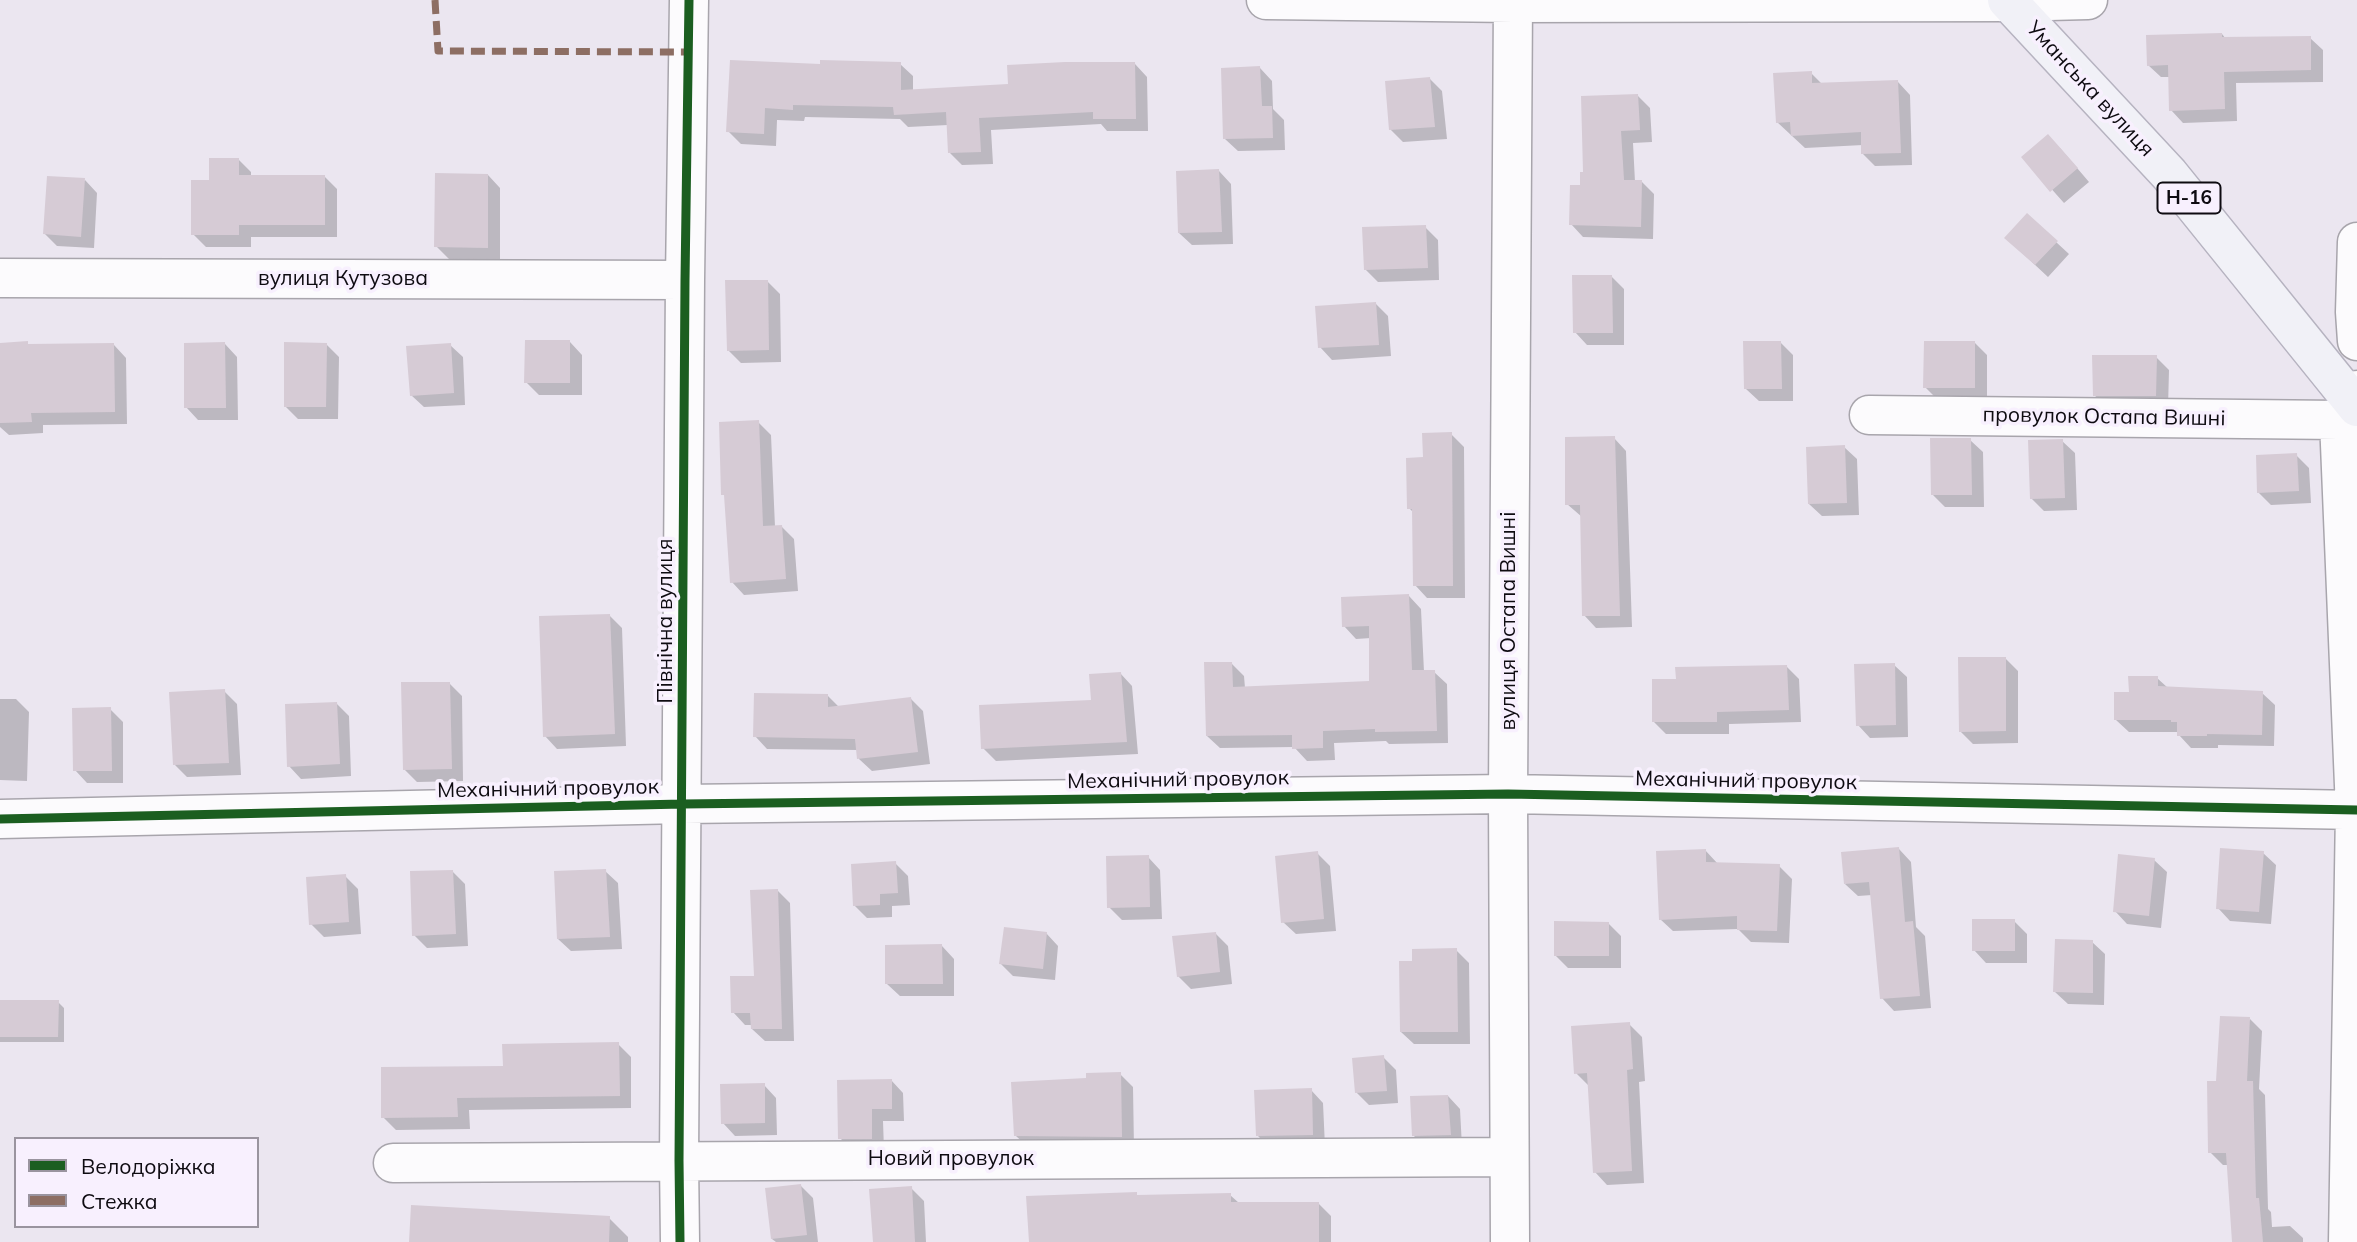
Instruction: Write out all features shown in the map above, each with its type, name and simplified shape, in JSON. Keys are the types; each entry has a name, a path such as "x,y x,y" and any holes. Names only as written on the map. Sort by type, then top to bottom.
{"main road":[{"name":"Уманська вулиця","path":"2009,1 2169,174 2351,404"}],"street":[{"name":"Північна вулиця","path":"678,1240 689,0"},
{"path":"1266,0 2088,0"},
{"name":"вулиця Остапа Вишні","path":"1510,1242 1508,794 1513,1"},
{"path":"2357,242 2357,341"},
{"name":"вулиця Кутузова","path":"0,278 685,280"},
{"path":"2348,1242 2356,810 2351,404"},
{"name":"провулок Остапа Вишні","path":"1870,415 2351,404"},
{"name":"Механічний провулок","path":"0,819 683,804 1508,794 2356,810"},
{"name":"Новий провулок","path":"393,1163 1508,1157"}],"building":[{"path":"2222,33 2222,37 2311,36 2311,70 2224,72 2225,109 2169,111 2168,65 2147,66 2146,35"},
{"path":"730,60 820,64 820,60 901,62 901,90 1008,84 1007,65 1135,62 1136,119 1093,119 1093,112 979,118 981,152 948,153 946,112 894,115 893,107 793,105 793,110 765,108 764,134 726,132"},
{"path":"1260,66 1262,106 1272,106 1273,138 1223,139 1221,68"},
{"path":"1812,71 1812,83 1898,80 1901,153 1861,154 1861,132 1791,136 1790,122 1776,123 1773,73"},
{"path":"1430,77 1435,127 1389,130 1385,81"},
{"path":"1638,94 1640,130 1621,131 1624,180 1642,180 1641,227 1569,225 1570,185 1580,185 1580,172 1583,172 1581,96"},
{"path":"2048,134 2078,168 2050,192 2021,157"},
{"path":"209,158 239,158 239,175 325,175 325,225 239,225 239,235 191,235 191,180 209,180"},
{"path":"1219,169 1222,232 1178,233 1176,171"},
{"path":"435,173 488,174 488,248 434,247"},
{"path":"47,176 85,178 81,237 43,234"},
{"path":"2027,213 2058,241 2035,265 2004,238"},
{"path":"1426,225 1428,268 1364,270 1362,227"},
{"path":"1572,275 1612,275 1613,333 1573,333"},
{"path":"725,280 768,280 769,350 727,351"},
{"path":"1376,302 1379,345 1318,348 1315,306"},
{"path":"525,340 570,340 570,383 524,383"},
{"path":"28,341 28,344 114,343 115,412 31,413 32,422 0,423 0,343"},
{"path":"1743,341 1781,341 1782,389 1744,389"},
{"path":"1924,341 1975,341 1975,388 1923,388"},
{"path":"225,342 226,408 184,408 184,343"},
{"path":"284,342 327,343 326,407 284,407"},
{"path":"451,343 454,393 410,396 406,346"},
{"path":"2092,355 2157,355 2156,396 2093,396"},
{"path":"759,420 763,526 782,525 786,579 730,583 724,495 721,495 719,422"},
{"path":"1452,432 1453,586 1413,586 1412,509 1407,509 1406,458 1423,457 1422,433"},
{"path":"1615,436 1620,616 1582,616 1580,505 1565,505 1565,437"},
{"path":"1930,438 1971,438 1972,495 1931,495"},
{"path":"2063,439 2065,498 2030,499 2028,440"},
{"path":"1845,445 1847,503 1808,504 1806,447"},
{"path":"2297,453 2299,491 2257,493 2256,455"},
{"path":"1409,594 1412,670 1435,670 1437,731 1323,731 1323,748 1292,749 1292,735 1206,736 1204,662 1232,662 1233,687 1369,681 1369,626 1342,627 1341,597"},
{"path":"610,614 615,734 543,737 539,616"},
{"path":"1958,657 2006,657 2006,731 1959,732"},
{"path":"1895,663 1896,725 1856,726 1854,664"},
{"path":"1787,665 1789,710 1717,712 1717,722 1652,722 1652,679 1676,679 1675,667"},
{"path":"1121,672 1127,742 981,749 979,705 1091,700 1089,674"},
{"path":"2128,676 2158,676 2158,686 2263,691 2262,735 2177,736 2177,722 2171,720 2114,720 2114,692 2129,692"},
{"path":"401,682 450,682 452,769 403,770"},
{"path":"225,689 229,763 173,765 169,692"},
{"path":"754,693 828,694 828,707 911,697 918,752 857,759 855,739 753,737"},
{"path":"337,702 340,764 287,767 285,704"},
{"path":"111,707 112,771 73,771 72,708"},
{"path":"1899,847 1905,922 1913,921 1920,996 1880,999 1869,882 1844,884 1841,852"},
{"path":"2220,848 2264,851 2259,912 2216,909"},
{"path":"1706,849 1706,862 1780,864 1777,931 1737,930 1737,916 1659,920 1656,851"},
{"path":"1318,851 1324,919 1281,923 1275,856"},
{"path":"2118,854 2155,858 2149,916 2113,912"},
{"path":"1149,855 1150,907 1107,908 1106,856"},
{"path":"896,861 898,893 880,894 880,905 853,906 851,864"},
{"path":"606,869 610,937 557,939 554,871"},
{"path":"453,870 456,934 412,936 410,871"},
{"path":"346,874 349,922 309,925 306,877"},
{"path":"778,889 782,1029 751,1029 750,1013 731,1013 730,976 754,976 750,890"},
{"path":"1972,919 2015,919 2015,951 1972,951"},
{"path":"1554,921 1609,922 1609,956 1554,956"},
{"path":"1004,927 1047,932 1043,969 999,964"},
{"path":"1216,932 1220,972 1177,977 1172,936"},
{"path":"2055,939 2093,940 2093,993 2053,992"},
{"path":"942,944 943,984 885,984 885,945"},
{"path":"1457,948 1458,1032 1400,1032 1399,961 1412,961 1412,949"},
{"path":"0,1000 59,1000 58,1037 0,1037"},
{"path":"2220,1016 2250,1017 2247,1081 2253,1081 2256,1198 2259,1198 2263,1242 2232,1242 2226,1153 2208,1153 2207,1081 2216,1081"},
{"path":"1630,1022 1633,1069 1627,1070 1632,1171 1593,1173 1587,1073 1574,1074 1571,1026"},
{"path":"619,1042 620,1096 457,1098 458,1117 381,1118 381,1067 503,1066 502,1044"},
{"path":"1384,1055 1387,1091 1355,1093 1352,1058"},
{"path":"1121,1072 1122,1137 1014,1136 1011,1082 1086,1078 1086,1073"},
{"path":"892,1079 892,1109 872,1109 872,1139 838,1139 837,1080"},
{"path":"765,1083 765,1123 721,1124 720,1084"},
{"path":"1312,1088 1313,1135 1256,1136 1254,1090"},
{"path":"1448,1095 1451,1135 1412,1136 1410,1096"},
{"path":"801,1184 807,1235 771,1239 765,1188"},
{"path":"912,1186 915,1242 873,1242 869,1189"},
{"path":"1137,1192 1137,1195 1231,1193 1231,1202 1319,1202 1319,1242 1029,1242 1026,1196"},
{"path":"411,1205 610,1216 609,1242 409,1242"}],"marked path":[{"path":"435,0 438,51 688,52"}],"cycle path":[{"path":"680,1242 689,0"},
{"path":"0,819 683,804 1508,794 2357,810"}]}
